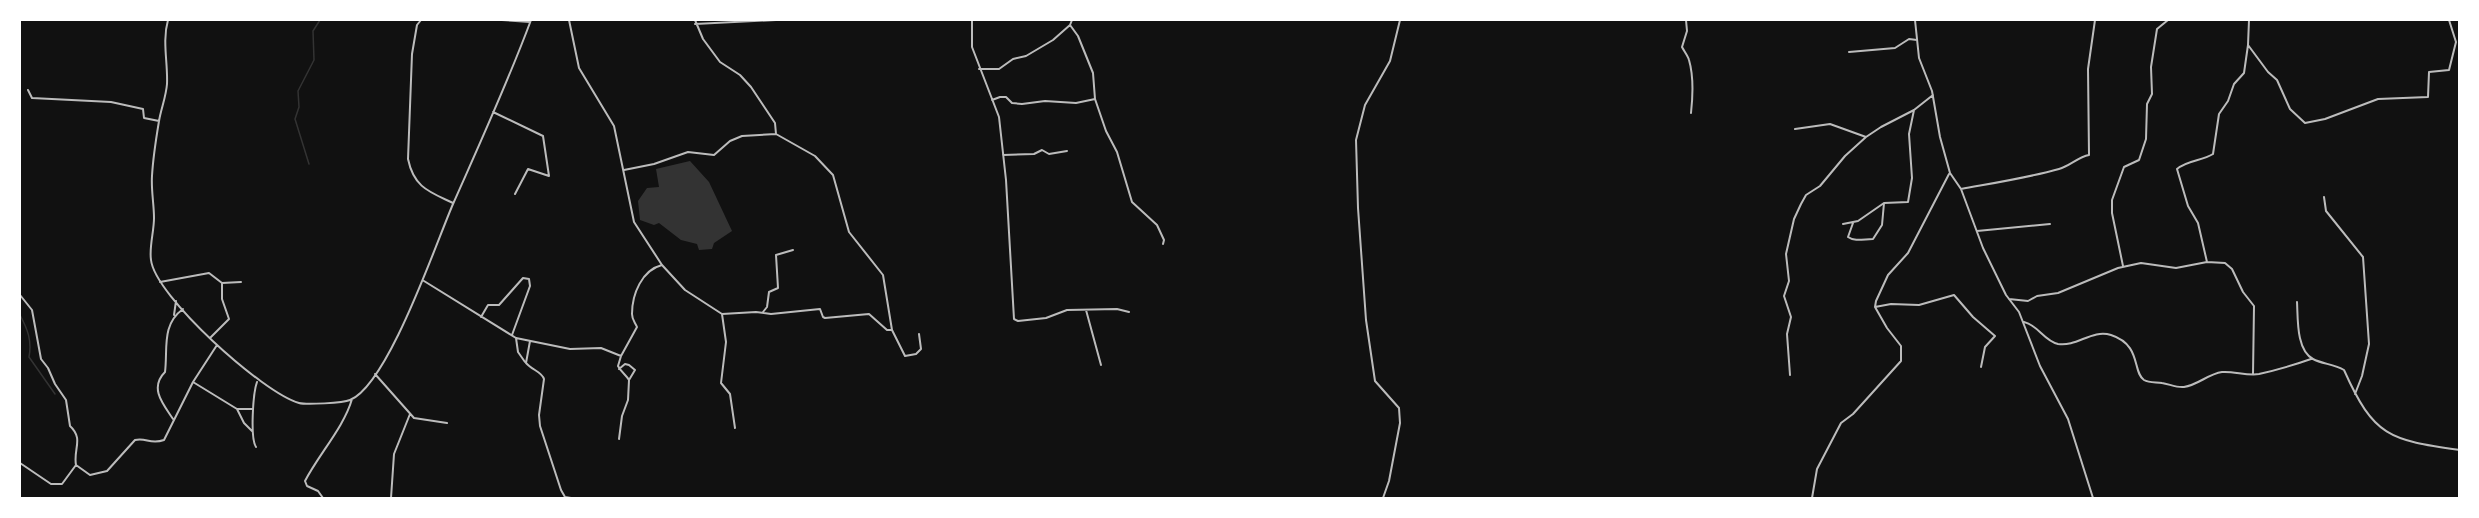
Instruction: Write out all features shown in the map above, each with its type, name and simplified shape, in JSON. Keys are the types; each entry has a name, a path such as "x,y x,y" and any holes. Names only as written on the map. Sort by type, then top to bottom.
{"street":[{"path":"168,20 165,30 167,87 159,121 152,176 154,215 151,259 154,270 160,282 210,338 258,381 300,404 351,399"},
{"path":"421,20 417,25 412,54 408,159 412,174 421,188 453,203"},
{"path":"323,498 307,486 305,481 346,416 351,399 375,374 424,281 453,203 479,150 530,21 502,20"},
{"path":"569,20 579,68 614,126 634,222 662,265 685,290 722,314 763,312 771,314 820,309 825,318 869,314 887,330 892,330"},
{"path":"695,20 703,39 720,62 740,75 751,87 775,123 776,134"},
{"path":"696,24 776,20"},
{"path":"972,20 972,47 999,117 1014,319 1018,321 1046,318 1067,310 1117,309 1128,312"},
{"path":"979,69 999,69 1013,59 1026,56 1053,40 1070,25 1072,20"},
{"path":"1383,498 1389,481 1400,423 1399,408 1375,381 1366,320 1356,140 1365,105 1390,61 1400,20"},
{"path":"1686,20 1687,31 1682,47 1689,60 1693,80 1691,113"},
{"path":"1915,20 1919,58 1933,95 1940,137 1950,173 1961,189 1983,248 2009,299 2019,312 2040,366 2068,418 2093,498"},
{"path":"1961,189 2015,180 2063,168 2075,159 2089,155 2088,69 2095,20"},
{"path":"2123,267 2112,213 2112,200 2124,167 2139,160 2147,132 2147,104 2152,94 2151,67 2157,29 2168,20"},
{"path":"2207,262 2198,223 2188,206 2176,169 2213,154 2219,114 2228,101 2234,84 2244,73 2249,20"},
{"path":"2248,45 2268,72 2277,80 2290,109 2305,123 2325,119 2378,99 2428,97 2429,72 2449,70 2456,42 2449,20"},
{"path":"1070,25 1078,36 1093,73 1095,99 1106,131 1117,152 1132,202 1157,225 1164,240 1163,244"},
{"path":"1849,52 1895,48 1909,39 1917,40"},
{"path":"28,90 32,98 111,102 143,108 143,118 159,121"},
{"path":"1790,375 1787,334 1791,317 1784,296 1789,281 1786,254 1794,219 1806,195 1820,186 1845,156 1866,137 1914,110 1933,95"},
{"path":"992,100 1000,96 1012,103 1022,104 1045,101 1076,103 1095,99"},
{"path":"1844,224 1853,223 1884,203 1908,202 1912,178 1909,134 1914,110"},
{"path":"493,112 543,136 549,176 528,169 515,194"},
{"path":"1795,129 1830,124 1866,137"},
{"path":"623,170 654,164 688,152 714,155 730,141 742,136 776,134 815,156 826,165 833,176 841,197 849,232 883,276 892,330 903,353 910,357 921,350 919,334"},
{"path":"1003,155 1034,154 1042,150 1049,153 1067,152"},
{"path":"1875,307 1888,275 1908,253 1950,173"},
{"path":"2324,197 2326,211 2363,257 2369,344 2362,376 2355,393"},
{"path":"1853,223 1848,237 1850,239 1854,241 1873,239 1882,225 1884,203"},
{"path":"1977,231 2050,224"},
{"path":"763,312 767,307 769,292 778,288 776,255 793,250"},
{"path":"2009,299 2028,301 2037,296 2058,293 2123,267 2149,263 2176,268 2207,262 2225,263 2254,306 2253,374"},
{"path":"629,380 619,369 618,363 637,327 632,314 636,293 643,276 651,268 662,265"},
{"path":"160,282 209,273 222,283 241,282"},
{"path":"481,317 488,305 499,305 523,278 529,279 530,286 514,337 518,352 526,363 532,371 543,376 540,426 561,490 565,497 581,498"},
{"path":"424,281 514,337 570,349 601,348 621,356"},
{"path":"210,338 229,319 222,299 222,283"},
{"path":"20,295 32,310 40,359 48,368 66,400 68,419 78,438 76,465 62,484 51,484 20,463"},
{"path":"1875,307 1891,304 1919,305 1954,295 1973,317 1995,336 1985,347 1981,367"},
{"path":"173,420 160,400 156,388 160,377 165,372 165,345 177,301"},
{"path":"2297,302 2299,332 2303,347 2311,359 2344,370 2365,412 2374,422 2400,440 2460,450"},
{"path":"1812,498 1817,469 1841,423 1853,414 1902,361 1902,346 1887,328 1875,307"},
{"path":"173,318 183,309"},
{"path":"1086,310 1101,365"},
{"path":"722,314 726,342 721,383 730,394 735,428"},
{"path":"2023,322 2033,326 2050,341 2058,344 2073,343 2093,335 2111,335 2131,348 2141,378 2147,382 2184,387 2214,374 2253,374 2285,369 2311,359"},
{"path":"526,363 530,341"},
{"path":"76,465 90,474 107,471 135,440 150,443 164,440 193,382 217,345"},
{"path":"619,369 625,364 635,370 629,380 628,400 622,416 619,439"},
{"path":"375,374 414,418 447,423"},
{"path":"256,447 253,432 253,409 258,381"},
{"path":"193,382 237,409 253,409"},
{"path":"237,409 244,423 253,432"},
{"path":"391,498 394,454 410,414"}],"shaded area":[{"path":"690,161 709,182 732,231 714,243 712,249 699,250 697,244 681,240 659,223 654,225 640,220 638,201 647,188 659,187 656,169"}],"waterway":[{"path":"309,164 295,119 299,107 298,91 314,60 313,31 320,20"},
{"path":"20,315 29,336 29,357 55,394"}]}
